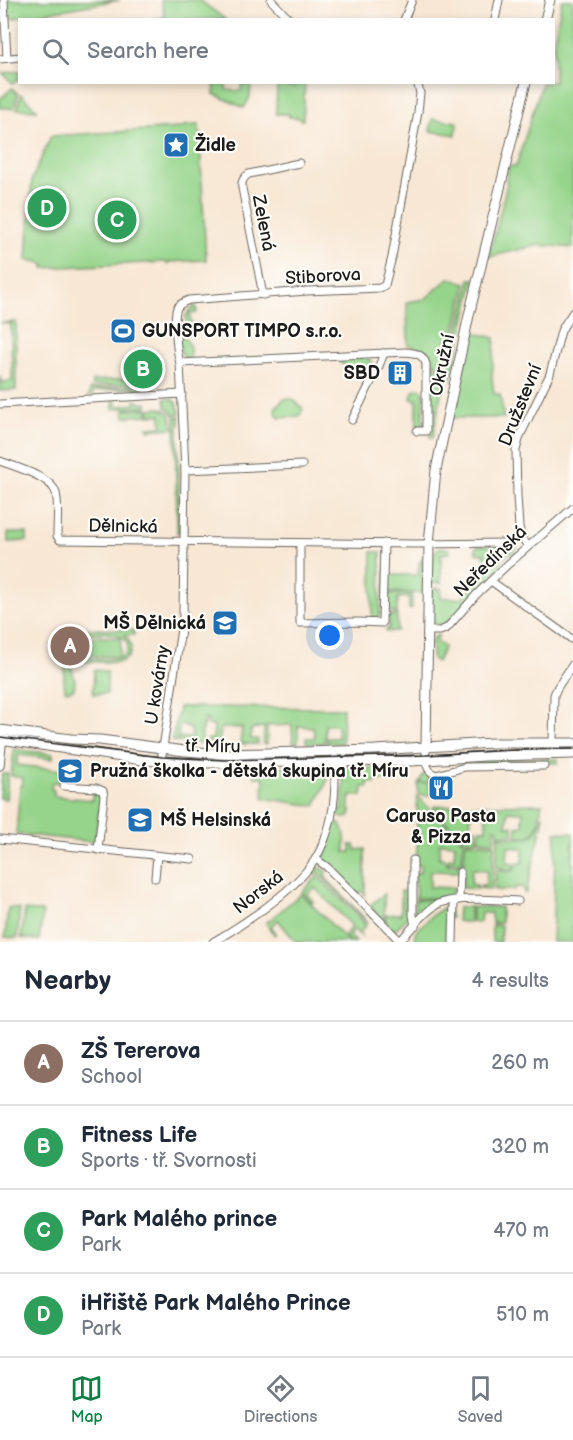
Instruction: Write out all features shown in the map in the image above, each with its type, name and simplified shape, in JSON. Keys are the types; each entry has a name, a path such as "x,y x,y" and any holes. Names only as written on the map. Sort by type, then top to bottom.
{"main road":[{"path":"540,18 544,0"},
{"path":"546,18 550,0"},
{"name":"Okružní","path":"426,748 429,544 435,481 469,315 526,84"},
{"name":"tř. Míru","path":"2,735 92,739 198,753 335,756 390,761 573,754"},
{"name":"tř. Míru","path":"2,735 96,754 144,760 219,763 492,743 573,743"}],"street":[{"path":"4,0 4,58"},
{"path":"271,0 288,18"},
{"path":"405,18 412,0"},
{"path":"495,18 499,0"},
{"name":"Stiborova","path":"177,354 176,311 189,300 380,288 386,284 418,112 420,93 418,84"},
{"name":"Zelená","path":"263,295 242,183 249,174 299,163"},
{"name":"Družstevní","path":"528,546 522,538 518,523 515,460 517,444 547,381 561,331 573,312"},
{"path":"180,363 406,352 420,354 426,364 426,431 417,431"},
{"path":"352,420 384,353"},
{"name":"U kovárny","path":"161,761 183,616 185,470 180,363 177,354"},
{"path":"0,404 182,394"},
{"name":"Dělnická","path":"0,461 52,484 56,495 57,536 60,540 506,543"},
{"path":"185,470 302,465"},
{"name":"Neředínská","path":"428,631 446,629 491,580 573,508"},
{"path":"300,543 300,623 358,621 382,623 384,543"},
{"path":"491,580 573,640"},
{"path":"554,743 555,693 573,664"},
{"path":"0,766 2,735"},
{"path":"426,748 428,770 437,775 465,767 544,766"},
{"name":"Norská","path":"213,942 272,902 291,886 316,859 333,811 335,756"},
{"path":"64,786 96,788 103,791 98,850"},
{"path":"0,839 192,860"},
{"path":"155,878 157,856"},
{"path":"316,859 327,867 399,941 436,906 445,902 518,901"},
{"path":"413,860 415,926"},
{"path":"453,942 460,872"}],"green space":[{"path":"7,0 120,0 8,19"},
{"path":"161,0 199,0 224,18 160,18 165,17"},
{"path":"562,0 573,0 573,248 540,245 488,257 507,183 508,168 516,166 542,84 555,84 555,36"},
{"path":"18,71 18,79 13,84 3,73"},
{"path":"215,84 226,84 226,90 241,91 242,84 251,84 250,97 244,108 214,94"},
{"path":"277,84 296,87 297,84 305,84 303,120 289,117 289,114 276,114"},
{"path":"12,88 18,94 14,108 0,108 0,99"},
{"path":"21,94 37,110 17,109"},
{"path":"432,119 457,122 456,135 430,131"},
{"path":"199,125 206,260 167,264 165,262 44,268 45,266 40,262 27,260 32,179 51,136"},
{"path":"449,278 466,283 445,375 424,352 408,345 407,302 425,299"},
{"path":"470,279 475,279 451,379 448,373"},
{"path":"196,306 197,313 190,314 191,324 200,324 200,332 187,332 186,315"},
{"path":"16,322 16,390 0,391 0,375 1,382 12,381 11,324 0,323"},
{"path":"472,332 495,338 492,377 494,394 500,394 504,418 451,418"},
{"path":"179,336 184,336 190,347 190,360 183,356"},
{"path":"364,357 374,365 367,377 339,362 341,359"},
{"path":"426,357 444,378 433,438 430,437 430,369"},
{"path":"143,378 144,383 92,386 92,381"},
{"path":"153,385 153,387 139,388 137,393 134,388 94,391 93,395 89,396 90,389"},
{"path":"418,388 424,393 423,426 417,427 417,400 411,399 413,391"},
{"path":"165,398 173,399 177,403 180,414 174,415 166,407"},
{"path":"284,399 293,399 303,409 299,416 279,418 275,411 276,407"},
{"path":"135,400 140,404 147,403 147,407 113,409 113,401 116,401 117,406 135,404"},
{"path":"161,408 170,413 173,428 148,430 147,427 162,426 161,415 150,415 149,409"},
{"path":"148,409 148,415 125,417 124,410"},
{"path":"175,417 180,417 178,427 180,533 177,533"},
{"path":"8,533 27,533 27,541 8,542"},
{"path":"517,540 518,546 515,551 512,554 510,552 499,563 502,566 447,623 441,627 434,624 431,589 441,588 441,598 462,598 474,583 474,576 484,576 485,554 475,553 477,546 511,543"},
{"path":"441,547 449,549 450,553 441,554 441,583 432,583 432,558"},
{"path":"372,552 381,552 380,615 372,620"},
{"path":"422,558 422,593 384,592 386,567 390,567 390,575 418,575"},
{"path":"384,594 412,594 412,609 409,609 409,597 398,598 397,613 384,610"},
{"path":"397,615 397,631 386,632 386,629 389,629 389,617 384,617"},
{"path":"64,628 134,630 134,635 124,635 131,648 129,656 113,663 84,662 75,659 70,649 71,641 75,634 64,633","holes":["81,634 118,635 127,643 126,654 119,659 81,657 72,650 73,640"]},
{"path":"438,635 437,642 444,647 437,662 432,659 432,641"},
{"path":"79,636 121,638 120,657 79,655"},
{"path":"68,663 71,664 75,681 74,689 67,691 64,675"},
{"path":"94,670 107,671 107,694 93,694"},
{"path":"179,707 343,708 342,743 327,743 327,738 338,738 337,725 325,725 325,743 306,743 306,738 315,737 313,727 298,726 298,743 293,743 292,725 267,726 267,744 263,744 264,727 251,729 251,739 258,739 258,744 240,744 242,728 221,728 219,744 208,745 208,739 213,739 214,726 208,725 208,720 205,719 202,725 201,744 178,742 178,737 191,737 190,728 180,724 177,742 172,740"},
{"path":"14,749 53,754 53,759 18,755 17,765 61,770 59,783 52,782 51,789 54,790 54,796 92,800 93,791 98,793 101,798 95,842 16,834 20,786 22,786 23,778 11,776"},
{"path":"558,759 558,763 468,765 468,760"},
{"path":"339,765 387,769 387,780 368,782 368,787 363,787 362,796 351,796 349,809 351,813 346,818 336,813 336,811 342,811 344,781 338,777"},
{"path":"304,766 306,775 306,766 329,766 330,775 315,806 263,798 264,777 254,777 254,767"},
{"path":"2,774 8,774 6,799 0,798"},
{"path":"424,774 432,778 428,780 428,788 432,788 432,796 418,794 418,783 427,783 419,782"},
{"path":"417,796 463,841 462,863 448,862 449,858 454,858 455,844 440,843 439,858 445,858 448,865 461,865 462,872 430,871 430,887 455,888 447,898 416,898 415,873 420,873 420,865 415,865"},
{"path":"542,804 538,825 531,835 516,836 517,827 523,826 523,812 508,811 507,826 513,826 513,835 498,835 498,829 495,828 494,842 479,840 480,829 486,829 486,814 471,813 470,828 476,828 477,840 465,840 434,810 434,806"},
{"path":"543,814 526,893 523,887 516,887 514,890 495,890 496,871 513,871 517,863 523,863 523,848 508,847 507,862 513,863 514,868 496,868 498,837 527,838 536,831"},
{"path":"336,823 340,824 344,830 345,852 351,852 350,845 355,845 356,850 365,849 365,895 361,891 358,894 332,869 324,857 322,851"},
{"path":"556,832 573,833 573,942 552,942"},
{"path":"466,842 494,844 492,889 479,888 481,885 486,885 487,870 472,869 471,884 477,885 477,889 463,888"},
{"path":"318,867 327,871 325,877 367,923 318,872 314,875 311,871"},
{"path":"318,876 366,925 360,932 361,936 354,930 349,935 356,942 350,942 344,936 352,926 315,888 308,894 314,901 312,903 302,892"},
{"path":"411,890 411,898 406,898 406,910 411,910 411,914 394,931 386,923 386,915 401,914 401,891"},
{"path":"301,894 349,942 296,942 278,920 271,926 276,933 274,935 266,923"},
{"path":"384,894 384,921 369,906"},
{"path":"415,900 441,900 415,920"},
{"path":"445,907 449,910 451,918 446,918 446,942 415,942 415,933 432,915"},
{"path":"458,907 470,907 470,922 457,921"},
{"path":"472,907 501,907 501,923 492,923 491,913 481,913 480,922 472,922"},
{"path":"8,908 20,909 17,938 5,937"},
{"path":"25,910 43,912 39,940 21,938"},
{"path":"492,925 501,926 500,942 492,942"}],"tram line":[{"path":"0,737 162,757 225,760 573,749"}],"place":[{"name":"Židle","path":"176,145"},
{"name":"iHřiště Park Malého Prince","path":"47,208"},
{"name":"Park Malého prince","path":"117,220"},
{"name":"GUNSPORT TIMPO s.r.o.","path":"123,331"},
{"name":"Fitness Life","path":"143,369"},
{"name":"SBD","path":"400,373"},
{"name":"MŠ Dělnická","path":"225,623"},
{"name":"ZŠ Tererova","path":"70,646"},
{"name":"Pružná školka - dětská skupina tř. Míru","path":"70,771"},
{"name":"Caruso Pasta & Pizza","path":"441,788"},
{"name":"MŠ Helsinská","path":"140,820"}]}
